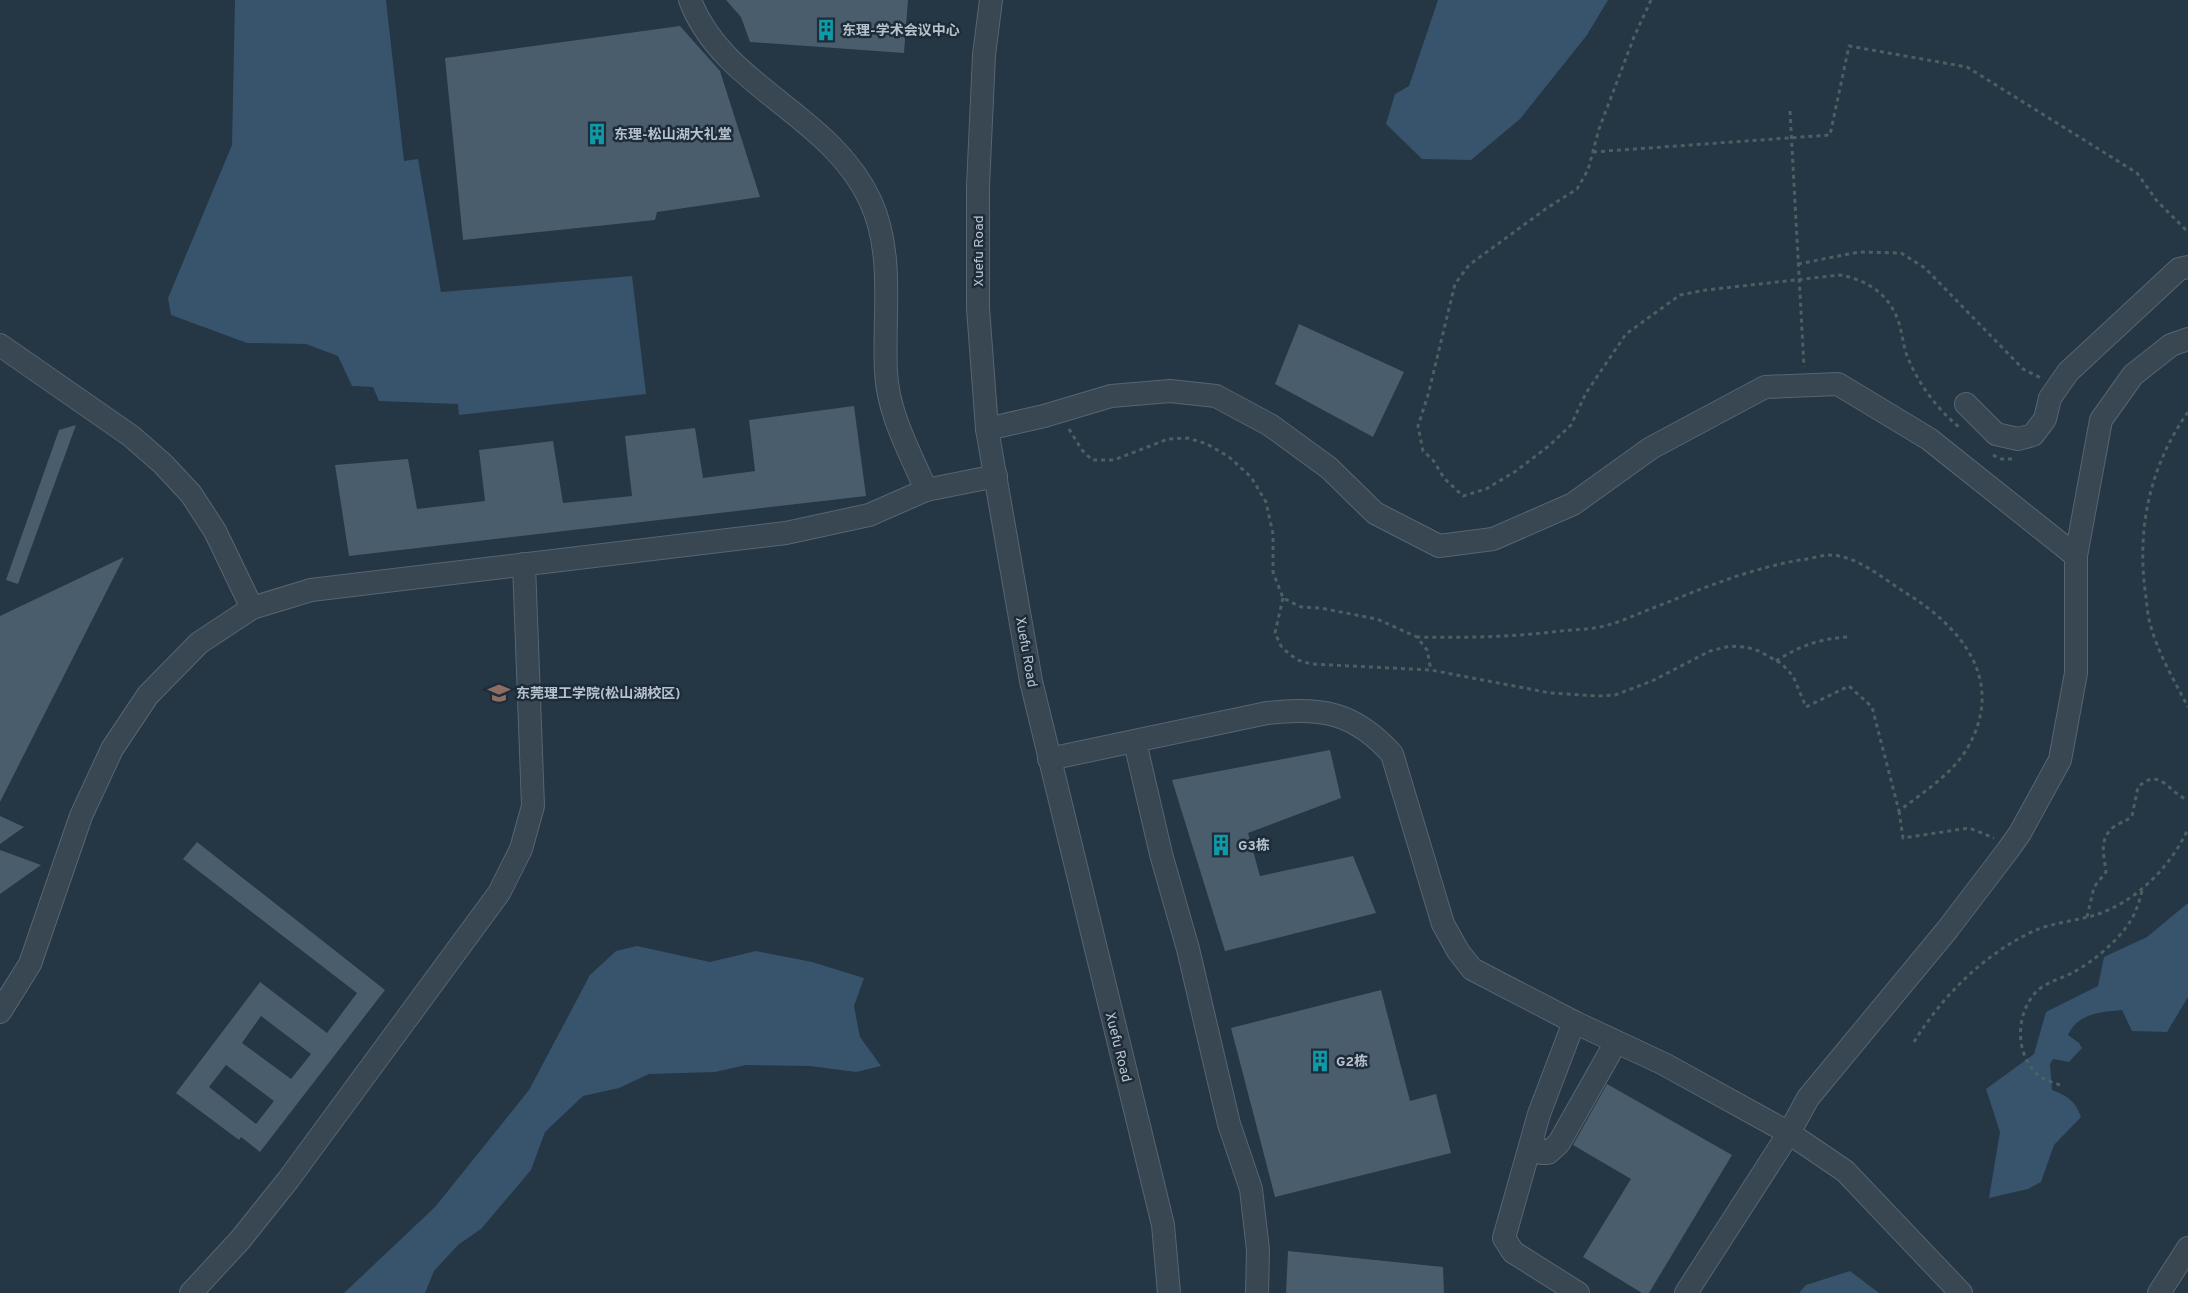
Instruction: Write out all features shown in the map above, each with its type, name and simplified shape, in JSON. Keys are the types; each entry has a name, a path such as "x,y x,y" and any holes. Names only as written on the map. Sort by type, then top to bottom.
{"street":[{"path":"690,0 717,48 764,89 810,124 845,161 870,200 882,239 886,374 897,424 926,490"},
{"name":"Xuefu Road","path":"992,0 984,55 978,186 978,308 987,429 1031,681 1163,1225 1169,1293"},
{"path":"1966,404 1996,434 2018,439 2033,435 2045,420 2050,398 2068,372 2180,269 2188,267"},
{"path":"1686,1293 1789,1133 1808,1098 1947,930 2008,850 2020,833 2060,760 2076,673 2076,556 2101,420 2134,374 2171,345 2188,339"},
{"path":"0,345 131,436 163,464 191,494 214,531 252,608"},
{"path":"987,429 1058,412 1111,396 1170,391 1216,396 1270,425 1329,468 1374,513 1439,546 1493,539 1564,508 1651,448 1765,387 1838,384 1929,439 2076,556"},
{"path":"0,1012 30,964 82,816 112,749 148,695 199,643 252,608 311,590 786,533 869,515 926,490 996,476"},
{"path":"191,1293 240,1240 288,1180 499,894 521,849 532,806 524,564"},
{"path":"1049,759 1136,742 1268,712 1296,710 1331,714 1357,722 1377,737 1392,754 1443,924 1458,951 1472,969 1574,1022 1664,1064 1789,1133 1845,1171 1961,1293"},
{"path":"1136,742 1161,854 1188,949 1230,1124 1251,1189 1258,1250 1257,1293"},
{"path":"1574,1022 1539,1114 1541,1148 1522,1177 1504,1238 1513,1252 1578,1293"},
{"path":"1541,1148 1559,1143 1616,1042"},
{"path":"2159,1293 2188,1248"}],"path":[{"path":"1433,460 1423,452 1418,426 1428,396 1455,284 1470,265 1547,208 1577,189 1588,170 1634,37 1651,0"},
{"path":"1593,152 1830,135 1849,46 1967,67 2137,173 2157,200 2188,232"},
{"path":"1790,111 1805,385"},
{"path":"1798,264 1859,252 1901,253 1925,268 2023,369 2042,378"},
{"path":"1058,412 1082,450 1092,460 1114,460 1168,439 1188,438 1207,444 1229,457 1251,477 1266,502 1273,534 1273,572 1282,598 1275,633 1281,646 1298,660 1329,665 1431,670 1550,693 1597,696 1615,695 1652,681 1710,651 1730,646 1759,651 1776,661 1793,676 1806,706 1849,686 1872,707 1899,811 1903,838 1970,828 1992,837 2008,850"},
{"path":"2188,412 2168,442 2148,494 2142,537 2142,572 2150,627 2188,707"},
{"path":"1282,598 1301,607 1320,608 1377,619 1417,637 1520,637 1604,626 1729,577 1772,565 1828,555 1854,560 1926,605 1945,621 1967,648 1977,668 1982,701 1978,722 1968,746 1942,777 1922,796 1899,811"},
{"path":"1776,661 1791,651 1813,642 1849,636"},
{"path":"1417,637 1427,650 1431,670"},
{"path":"2087,917 2094,887 2106,872 2102,847 2104,840 2109,832 2132,816 2138,787 2149,780 2155,779 2164,782 2170,789 2188,800"},
{"path":"1914,1042 1933,1012 1979,966 2037,930 2087,917 2120,905 2143,887 2178,850 2188,829"},
{"path":"2060,1085 2046,1080 2037,1074 2025,1053 2021,1036 2021,1018 2036,992 2087,963 2127,925 2136,910 2143,887"}],"water":[{"path":"235,0 386,0 404,161 418,159 441,292 632,276 646,394 459,415 458,404 379,401 373,387 352,386 338,356 306,344 247,343 171,315 168,298 232,145"},
{"path":"1438,0 1608,0 1587,35 1520,119 1471,160 1422,159 1386,124 1395,94 1409,86"},
{"path":"2188,903 2188,997 2167,1032 2132,1031 2122,1010 2091,1015 2078,1022 2068,1035 2079,1043 2082,1048 2069,1062 2053,1059 2050,1064 2052,1090 2070,1099 2081,1117 2054,1145 2041,1182 2028,1189 1989,1198 2000,1132 1986,1089 2034,1054 2046,1012 2098,986 2104,957 2147,937"},
{"path":"637,946 710,962 756,951 812,962 864,978 854,1006 860,1037 881,1066 856,1072 810,1066 746,1065 715,1072 649,1074 619,1088 583,1096 545,1132 531,1170 481,1229 458,1245 434,1271 425,1293 344,1293 435,1207 529,1090 590,975 616,951"},
{"path":"1850,1271 1879,1293 1799,1293 1806,1285"}],"building":[{"name":"东理-学术会议中心","path":"726,0 908,0 904,53 750,42 741,17"},
{"name":"东理-松山湖大礼堂","path":"680,26 720,71 760,197 657,212 655,220 463,240 445,58"},
{"path":"1299,324 1404,372 1373,437 1275,384"},
{"path":"854,406 866,496 349,556 335,465 408,459 417,509 485,501 479,450 553,441 563,503 632,496 625,436 695,428 703,478 755,471 749,420"},
{"path":"76,425 18,584 6,580 59,430"},
{"path":"124,557 0,802 0,616"},
{"name":"G3栋","path":"1330,750 1341,798 1248,833 1260,876 1353,856 1376,913 1225,951 1172,780"},
{"path":"0,816 24,827 0,844"},
{"path":"197,842 385,990 260,1152 241,1137 239,1140 176,1093 260,982 327,1033 357,993 183,859","holes":["261,1016 311,1054 291,1079 242,1043","226,1065 274,1101 256,1124 209,1087"]},
{"path":"0,850 41,865 0,894"},
{"name":"G2栋","path":"1381,990 1410,1101 1436,1094 1451,1153 1275,1197 1231,1028"},
{"path":"1607,1084 1732,1155 1649,1293 1642,1293 1583,1257 1631,1179 1573,1145"},
{"path":"1288,1251 1443,1267 1444,1293 1286,1293"}],"place":[{"name":"东理-学术会议中心","path":"826,30"},
{"name":"东理-松山湖大礼堂","path":"597,134"},
{"name":"东莞理工学院(松山湖校区)","path":"499,693"},
{"name":"G3栋","path":"1221,845"},
{"name":"G2栋","path":"1320,1061"}]}
